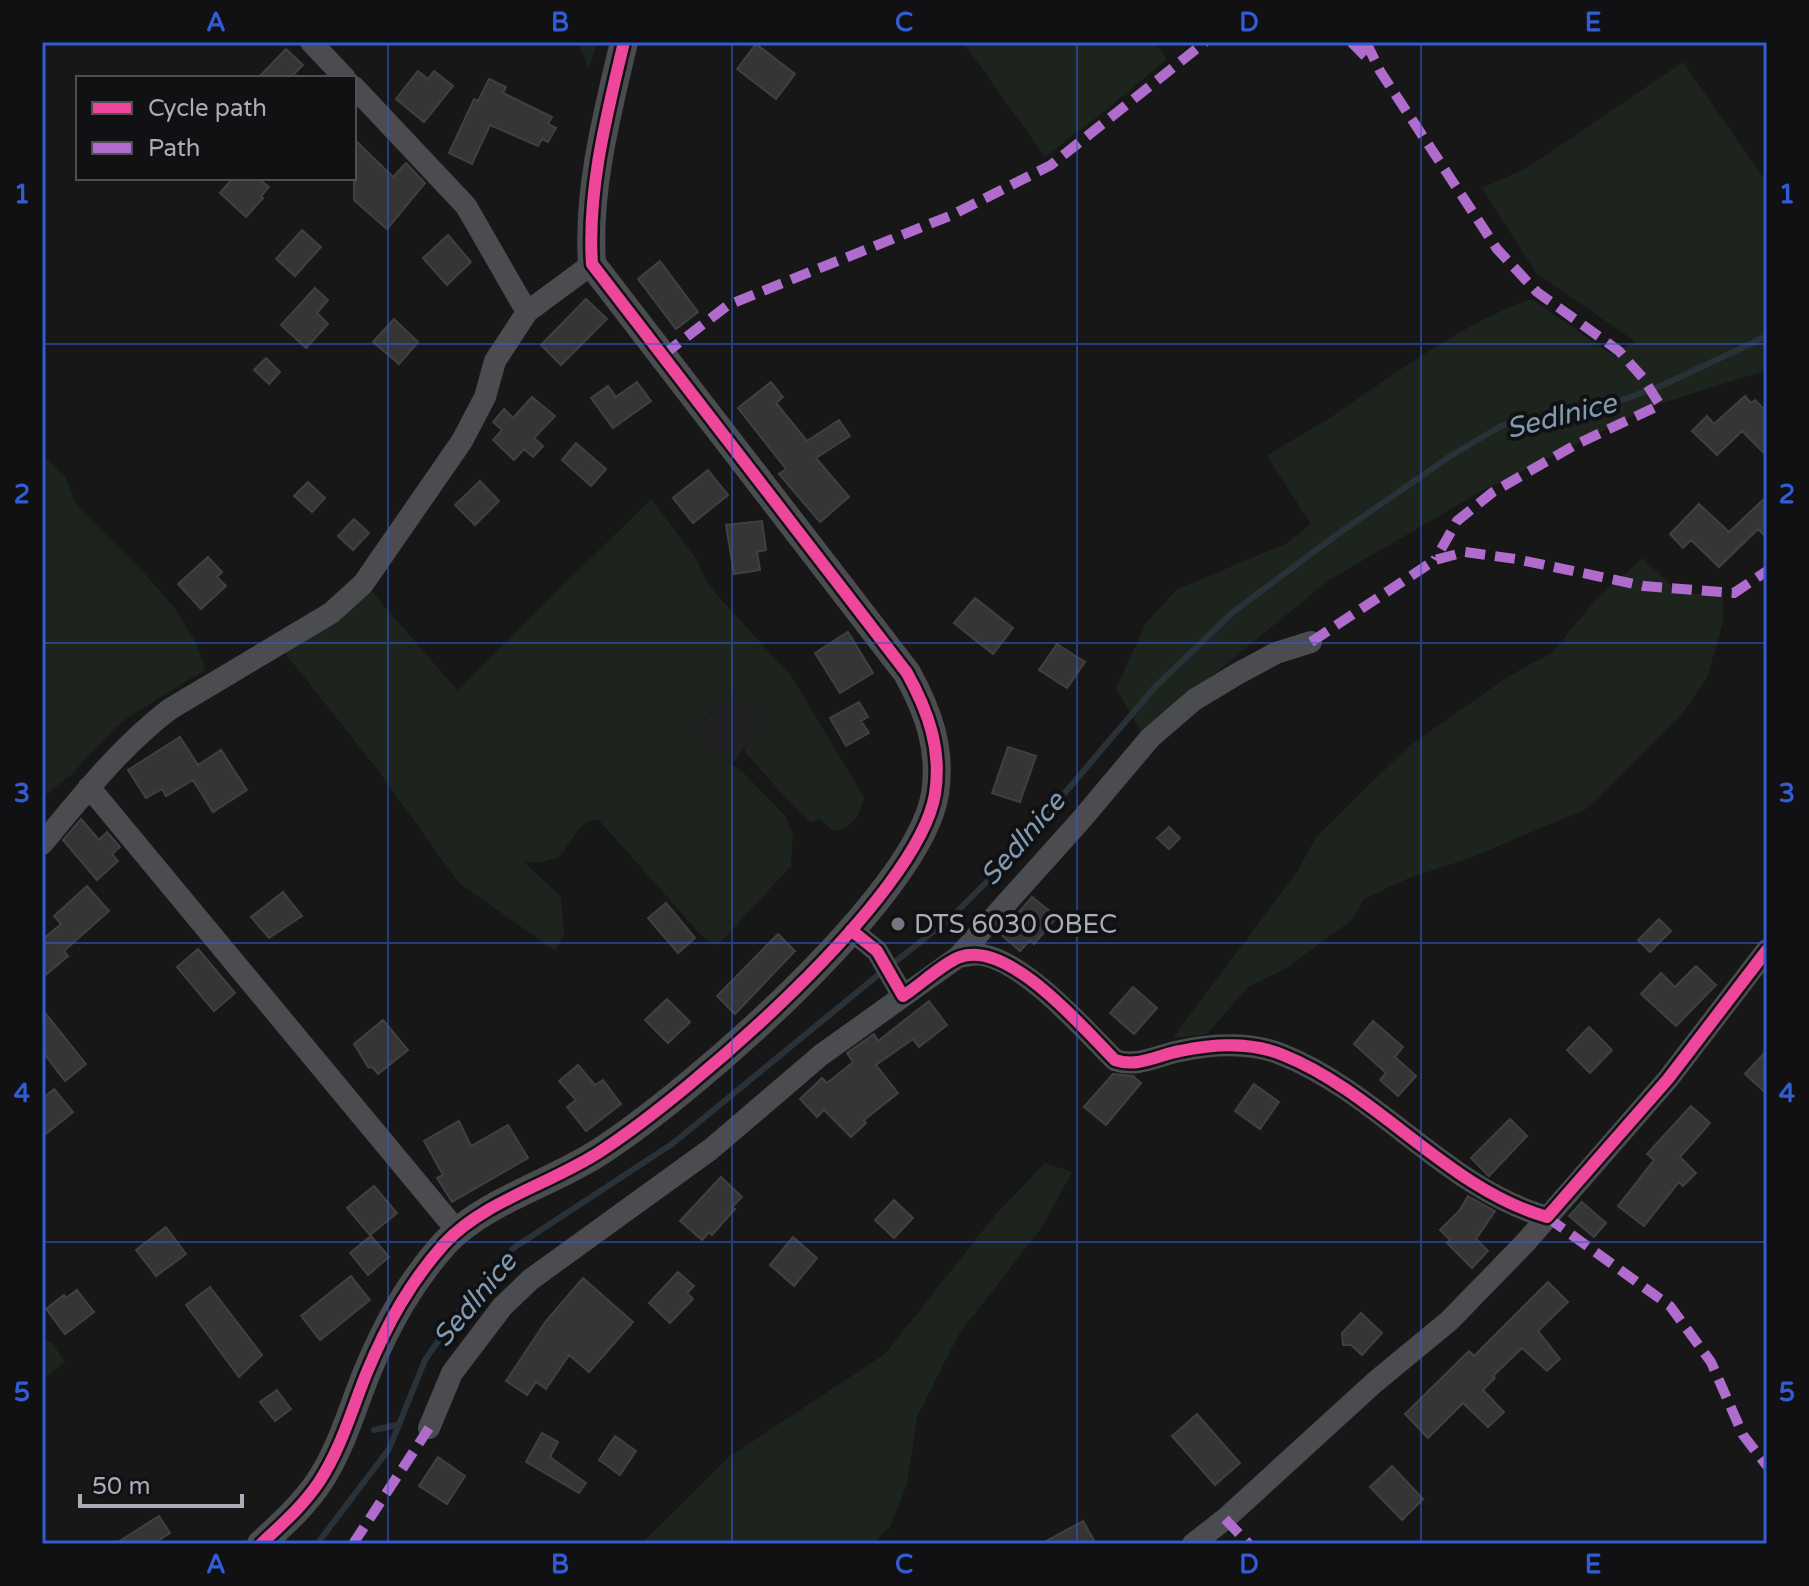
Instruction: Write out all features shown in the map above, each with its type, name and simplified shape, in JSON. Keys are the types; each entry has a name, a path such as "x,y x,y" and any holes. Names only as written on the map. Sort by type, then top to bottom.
{"street":[{"path":"311,42 343,76"},
{"path":"261,1544 318,1484 331,1462 376,1351 399,1304 418,1277 458,1232 495,1208 599,1153 644,1121 756,1026 851,930 908,858 929,817 935,793 931,724 925,705 907,673 592,264 592,211 607,114 624,42"},
{"path":"356,89 466,206 527,312"},
{"path":"42,844 122,749 170,709 319,621 363,584 462,441 485,397 495,361 527,312 592,264"},
{"path":"429,1428 452,1373 502,1307 530,1280 711,1149 901,990 958,957 1150,738 1194,700 1276,653 1311,642"},
{"path":"89,787 458,1232"},
{"path":"851,930 877,951 901,990"},
{"path":"1193,1544 1225,1519 1375,1382 1449,1321 1547,1217 1668,1079 1767,950"},
{"path":"958,957 980,954 1016,970 1052,998 1115,1060 1124,1063 1216,1046 1252,1046 1286,1056 1334,1082 1473,1181 1526,1211 1547,1217"}],"shaded area":[{"path":"578,42 597,42 589,68"},
{"path":"963,42 1155,42 1167,59 1045,157"},
{"path":"1683,62 1767,183 1767,370 1653,406 1482,491 1329,580 1142,733 1116,688 1146,623 1176,590 1287,543 1311,524 1267,456 1456,335 1531,299 1610,353 1636,342 1536,273 1482,188 1527,168"},
{"path":"42,454 65,476 76,505 173,606 196,642 205,670 130,716 70,776 42,797"},
{"path":"651,499 699,563 717,595 792,677 864,797 858,815 851,824 840,830 834,831 820,819 811,822 745,752 766,719 730,690 693,732 712,751 741,770 786,817 793,835 791,866 718,945 700,934 598,819 590,821 579,829 558,858 538,863 523,861 561,897 564,935 555,951 458,882 377,769 285,653 368,587 457,690"},
{"path":"1643,558 1679,593 1723,596 1723,622 1707,678 1678,719 1586,809 1470,858 1409,878 1364,899 1352,920 1285,969 1248,987 1207,1034 1173,1038 1297,872 1316,837 1409,746 1509,676 1553,652 1595,600"},
{"path":"731,690 766,719 732,764 712,751 693,732"},
{"path":"1045,1163 1072,1172 1042,1227 959,1334 917,1417 907,1484 890,1527 872,1544 641,1544 729,1457 885,1354 996,1214"},
{"path":"42,1337 53,1344 65,1362 42,1379"}],"building":[{"path":"756,44 795,74 776,99 737,69"},
{"path":"286,49 303,65 292,76 260,76"},
{"path":"418,71 428,79 434,71 453,86 424,122 396,99"},
{"path":"489,79 506,87 503,93 552,117 548,124 556,128 548,142 542,139 538,146 490,125 472,164 449,153 474,99 478,101"},
{"path":"356,141 393,177 406,163 425,183 387,229 354,200"},
{"path":"231,180 260,180 269,187 246,217 220,193"},
{"path":"302,230 321,247 295,276 276,259"},
{"path":"448,235 471,262 447,285 423,258"},
{"path":"660,261 698,312 676,329 638,279"},
{"path":"315,288 328,300 317,313 328,324 306,348 281,325"},
{"path":"586,299 607,319 561,365 541,345"},
{"path":"394,319 418,342 399,364 373,342"},
{"path":"266,358 280,372 269,384 254,370"},
{"path":"637,382 651,401 613,428 591,398 608,386 616,397"},
{"path":"771,382 783,397 776,403 807,441 839,420 850,436 816,458 849,497 820,522 779,474 786,469 738,408"},
{"path":"1745,396 1751,403 1755,400 1767,412 1767,456 1742,431 1717,455 1692,431 1707,416 1714,424"},
{"path":"532,397 555,416 534,438 543,446 533,457 524,449 514,460 493,440 502,430 493,422 504,409 513,418"},
{"path":"576,443 606,469 591,486 562,460"},
{"path":"708,470 728,495 693,523 673,498"},
{"path":"480,481 499,501 475,525 455,505"},
{"path":"308,482 325,498 312,512 294,496"},
{"path":"1767,496 1767,538 1758,529 1719,567 1691,540 1683,548 1670,534 1699,504 1729,532"},
{"path":"354,519 369,533 353,550 338,536"},
{"path":"762,521 766,550 757,552 760,570 734,574 726,525"},
{"path":"208,557 222,572 217,577 226,586 201,609 178,584"},
{"path":"975,598 1013,628 993,654 954,623"},
{"path":"848,632 873,673 840,693 815,653"},
{"path":"1057,644 1085,662 1067,688 1039,670"},
{"path":"859,702 868,717 861,721 869,733 846,746 830,718"},
{"path":"180,737 198,765 221,750 247,790 213,812 193,780 166,796 162,789 146,798 128,770"},
{"path":"1008,747 1036,756 1020,802 992,793"},
{"path":"81,819 99,840 107,832 120,847 112,854 118,861 97,880 63,840"},
{"path":"1169,827 1180,838 1169,849 1157,838"},
{"path":"87,886 109,911 64,951 68,956 42,978 42,940 61,924 54,916"},
{"path":"283,892 302,916 269,938 251,917"},
{"path":"1032,897 1057,917 1034,944 1030,940 1020,951 1000,934"},
{"path":"666,903 695,938 678,953 648,918"},
{"path":"1659,919 1671,931 1650,952 1638,940"},
{"path":"778,934 795,951 735,1014 717,996"},
{"path":"198,949 235,993 214,1011 177,967"},
{"path":"1696,966 1716,985 1676,1026 1641,994 1661,973 1675,987"},
{"path":"1133,987 1157,1008 1134,1034 1110,1013"},
{"path":"667,999 690,1022 668,1043 645,1020"},
{"path":"929,1001 947,1025 919,1047 913,1039 876,1065 898,1093 864,1120 866,1123 851,1137 824,1110 817,1117 800,1099 822,1078 827,1083 853,1062 847,1053 874,1034 878,1041"},
{"path":"42,1009 86,1064 65,1081 42,1051"},
{"path":"383,1020 408,1050 378,1074 368,1067 354,1044"},
{"path":"1373,1021 1403,1047 1395,1057 1416,1076 1398,1096 1380,1080 1386,1073 1354,1044"},
{"path":"1589,1027 1612,1050 1590,1073 1567,1050"},
{"path":"1767,1050 1767,1094 1745,1074"},
{"path":"578,1065 595,1085 603,1080 621,1104 586,1131 567,1107 576,1100 559,1081"},
{"path":"1113,1074 1133,1076 1141,1083 1106,1125 1084,1107"},
{"path":"1254,1084 1279,1102 1260,1129 1235,1111"},
{"path":"54,1089 73,1112 42,1137 42,1099"},
{"path":"1691,1106 1710,1123 1680,1157 1696,1173 1683,1186 1679,1182 1644,1226 1618,1206 1654,1160 1647,1154"},
{"path":"1510,1119 1527,1136 1489,1176 1471,1158"},
{"path":"459,1121 471,1146 508,1125 528,1158 452,1202 437,1178 443,1175 424,1141"},
{"path":"721,1177 742,1197 712,1235 709,1232 702,1240 680,1221"},
{"path":"374,1186 397,1213 370,1235 347,1208"},
{"path":"1468,1196 1495,1211 1476,1239 1488,1251 1472,1268 1447,1243 1450,1240 1440,1230 1459,1211"},
{"path":"894,1200 913,1218 894,1238 875,1220"},
{"path":"1582,1202 1606,1223 1594,1237 1569,1216"},
{"path":"166,1227 186,1254 156,1276 136,1250"},
{"path":"371,1236 389,1257 368,1275 350,1253"},
{"path":"793,1237 817,1258 794,1286 770,1265"},
{"path":"678,1272 694,1286 687,1293 693,1299 670,1323 649,1303"},
{"path":"351,1276 370,1300 320,1340 301,1316"},
{"path":"583,1278 633,1322 589,1372 569,1355 546,1389 536,1382 527,1395 506,1381 546,1321"},
{"path":"1548,1282 1568,1302 1538,1331 1560,1359 1547,1371 1522,1348 1483,1390 1504,1412 1488,1427 1463,1403 1428,1438 1405,1414 1469,1351 1474,1356"},
{"path":"210,1287 262,1355 239,1377 186,1305"},
{"path":"77,1290 94,1312 65,1334 46,1309 64,1295 66,1298"},
{"path":"1361,1313 1382,1333 1362,1355 1351,1345 1343,1345 1342,1333"},
{"path":"277,1390 291,1409 275,1421 260,1402"},
{"path":"1197,1414 1240,1463 1215,1485 1172,1436"},
{"path":"542,1433 558,1442 550,1457 586,1483 579,1493 526,1462"},
{"path":"615,1436 636,1451 620,1475 599,1460"},
{"path":"438,1457 465,1476 447,1504 419,1486"},
{"path":"1392,1466 1423,1499 1402,1520 1370,1487"},
{"path":"159,1516 170,1533 153,1544 115,1544"},
{"path":"1083,1521 1096,1544 1041,1544"}],"waterway":[{"name":"Sedlnice","path":"891,965 952,917 1007,861 1154,688 1233,612 1342,531 1452,455 1503,425 1580,415 1661,386 1767,336"},
{"name":"Sedlnice","path":"317,1544 389,1449 425,1360 473,1291 515,1247 672,1144 883,971"},
{"path":"374,1430 397,1425"}],"marked path":[{"path":"663,355 728,305 952,215 1051,165 1205,42"},
{"path":"1351,42 1371,62"},
{"path":"1366,42 1380,71 1497,249 1537,292 1619,351 1643,378 1660,405 1575,445 1493,492 1457,521 1435,560"},
{"path":"1311,642 1435,560 1465,552 1516,559 1644,586 1734,593 1767,571"},
{"path":"1547,1217 1670,1306 1711,1362 1743,1435 1767,1466"},
{"path":"353,1544 429,1428"},
{"path":"1225,1519 1249,1544"}],"cycle path":[{"path":"261,1544 292,1515 327,1469 391,1320 410,1288 445,1243 479,1215 601,1151 688,1086 741,1040 795,990 888,885 919,837 935,794 937,761 932,731 907,673 592,264 595,180 624,42"},
{"path":"851,930 877,951 903,996 960,957 979,955 1000,961 1044,990 1115,1060 1140,1062 1180,1051 1219,1046 1245,1046 1283,1055 1350,1092 1477,1185 1511,1204 1547,1217 1668,1079 1767,950"}],"place":[{"name":"DTS 6030 OBEC","path":"898,924"}]}
